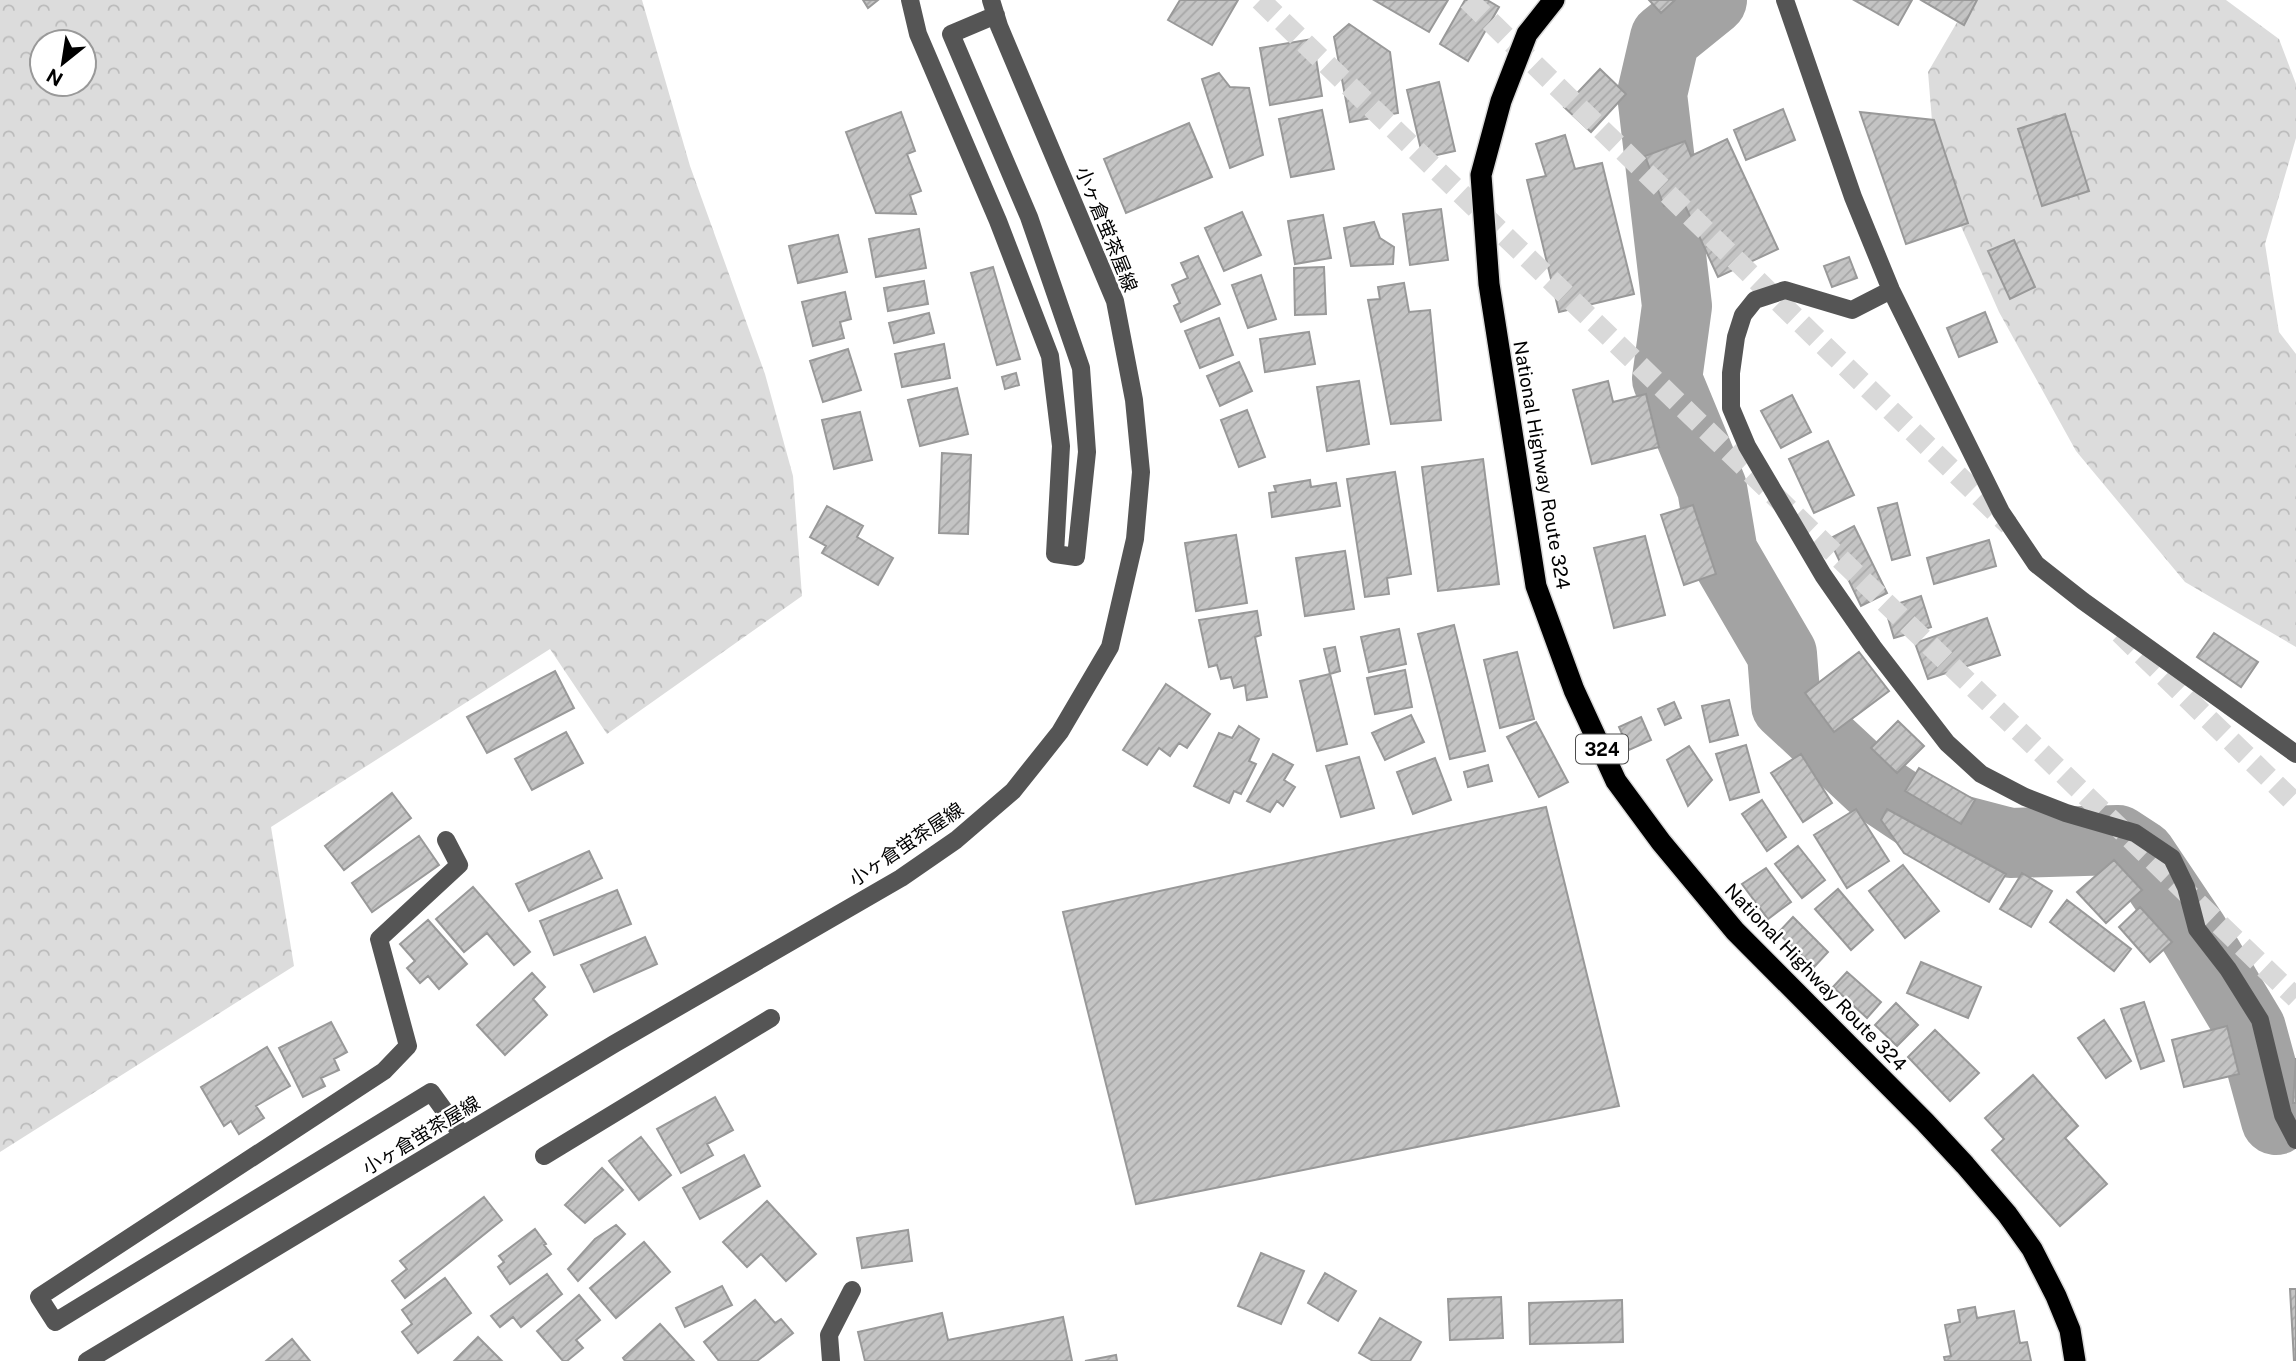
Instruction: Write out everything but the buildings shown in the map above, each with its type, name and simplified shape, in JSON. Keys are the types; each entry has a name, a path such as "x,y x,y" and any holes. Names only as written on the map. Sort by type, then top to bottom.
{"highway":[{"name":"National Highway Route 324","path":"1554,0 1527,34 1501,101 1481,175 1489,284 1536,586 1574,690 1616,781 1661,842 1735,930 1933,1131 2007,1214 2032,1249 2056,1296 2070,1330 2075,1361"}],"street":[{"path":"909,0 918,34 998,221 1050,356 1061,446 1055,554 1076,558 1087,452 1081,368 1029,217 951,34 994,8"},
{"path":"1785,0 1853,197 1891,290 2001,512 2036,564 2083,601 2296,754"},
{"name":"小ヶ倉蛍茶屋線","path":"87,1361 614,1044 901,878 956,840 1013,791 1060,732 1110,647 1135,539 1141,472 1134,400 1115,301 994,8"},
{"path":"1891,290 1852,310 1785,290 1755,300 1743,315 1736,337 1731,373 1731,408 1747,446 1823,575 1873,647 1947,743 1981,774 2003,786 2081,818 2135,833 2172,858 2186,887 2197,929 2228,969 2260,1020 2283,1115 2296,1140"},
{"path":"446,840 460,866 379,939 408,1046 384,1071 39,1297 55,1322 431,1092 462,1135"},
{"path":"544,1156 771,1018"},
{"path":"831,1361 829,1335 852,1290"}],"green space":[{"path":"0,0 642,0 690,166 765,374 793,476 802,596 607,734 550,649 271,827 294,966 0,1152"},
{"path":"1970,0 2226,0 2279,39 2296,84 2296,138 2265,244 2279,332 2296,354 2296,647 2185,582 2076,451 1999,312 1936,170 1928,72"}],"waterway":[{"path":"1712,0 1665,38 1652,94 1677,306 1667,379 1712,488 1723,553 1782,654 1786,705 1872,785 1926,821 2010,843 2118,840 2141,855 2194,934 2251,1029 2276,1120"}],"tunnel":[{"path":"1260,0 2296,998"},
{"path":"1468,0 2009,525"},
{"path":"2120,633 2296,804"}]}
